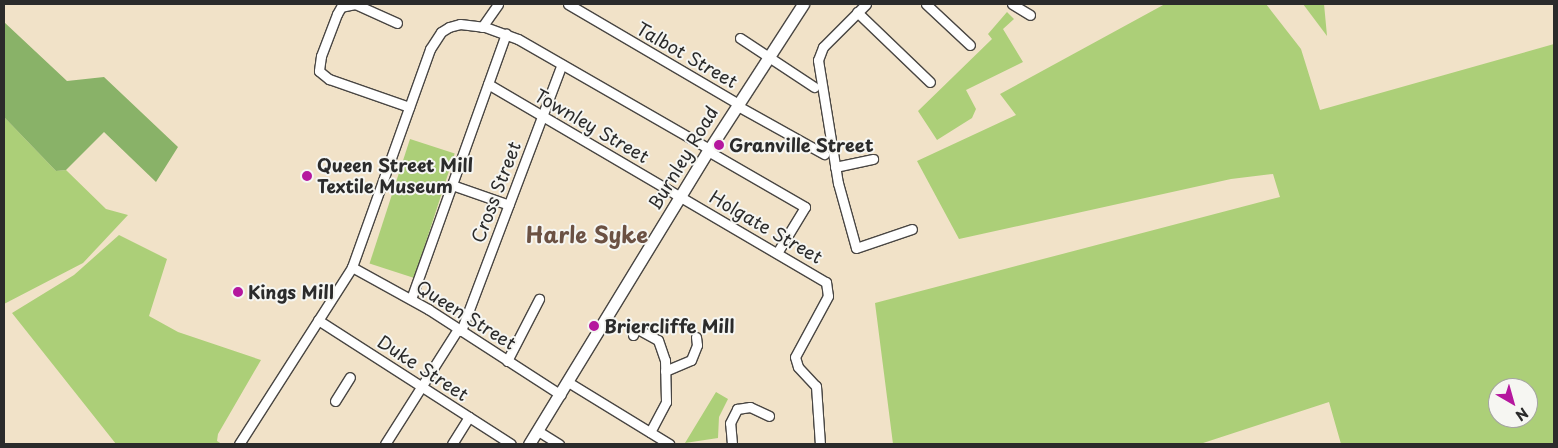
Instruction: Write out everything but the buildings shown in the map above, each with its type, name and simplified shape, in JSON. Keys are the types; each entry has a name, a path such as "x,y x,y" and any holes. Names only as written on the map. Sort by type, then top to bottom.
{"street":[{"path":"397,23 355,4 341,8 320,56 319,71 329,79 409,107"},
{"path":"482,26 498,4"},
{"name":"Talbot Street","path":"568,4 824,154"},
{"name":"Burnley Road","path":"529,444 561,395 708,150 767,56 803,4"},
{"path":"866,4 823,47 818,68 835,167 856,248 912,229"},
{"path":"926,4 970,45"},
{"path":"1012,4 1030,15"},
{"path":"857,12 930,82"},
{"path":"239,444 352,267 430,50 442,32 460,24 482,26 506,34 562,64 804,207 777,253"},
{"path":"411,299 506,34"},
{"path":"740,38 814,86"},
{"name":"Cross Street","path":"385,444 459,330 562,64"},
{"name":"Townley Street","path":"488,84 680,196"},
{"path":"835,167 873,159"},
{"path":"452,185 509,205"},
{"name":"Holgate Street","path":"680,196 822,279 829,291 795,357 798,367 816,386 820,444"},
{"name":"Queen Street","path":"352,267 411,299 561,395"},
{"path":"507,361 540,299"},
{"name":"Duke Street","path":"318,320 511,444"},
{"path":"635,329 658,340 665,371 666,402 650,432"},
{"path":"665,371 691,360 699,340"},
{"path":"335,401 350,377"},
{"path":"568,382 669,444"},
{"path":"732,444 730,423 737,408 750,407 769,416"},
{"path":"452,444 469,417"},
{"path":"538,431 559,444"}],"green space":[{"path":"1165,4 1266,4 1301,49 1320,110 1554,44 1554,444 1341,444 1329,402 1200,444 893,444 875,303 1280,197 1273,174 1231,179 959,239 917,161 1016,115 1000,94"},
{"path":"1303,4 1324,4 1327,36"},
{"path":"1007,12 1014,19 1003,29 1023,62 966,90 976,109 972,118 937,140 918,111 992,39 988,34"},
{"path":"4,22 67,81 104,77 178,147 156,182 104,132 66,170 56,171 4,117"},
{"path":"4,117 56,171 66,170 106,209 128,215 83,263 4,304"},
{"path":"410,139 455,154 414,278 370,264"},
{"path":"119,235 167,259 149,316 178,332 261,360 218,434 217,441 222,444 116,444 12,313 74,275"},
{"path":"716,392 728,399 719,417 718,438 685,443"}],"place":[{"name":"Granville Street","path":"719,145"},
{"name":"Queen Street Mill Textile Museum","path":"307,176"},
{"name":"Kings Mill","path":"238,292"},
{"name":"Briercliffe Mill","path":"594,326"}],"district":[{"name":"Harle Syke","path":"587,234"}]}
